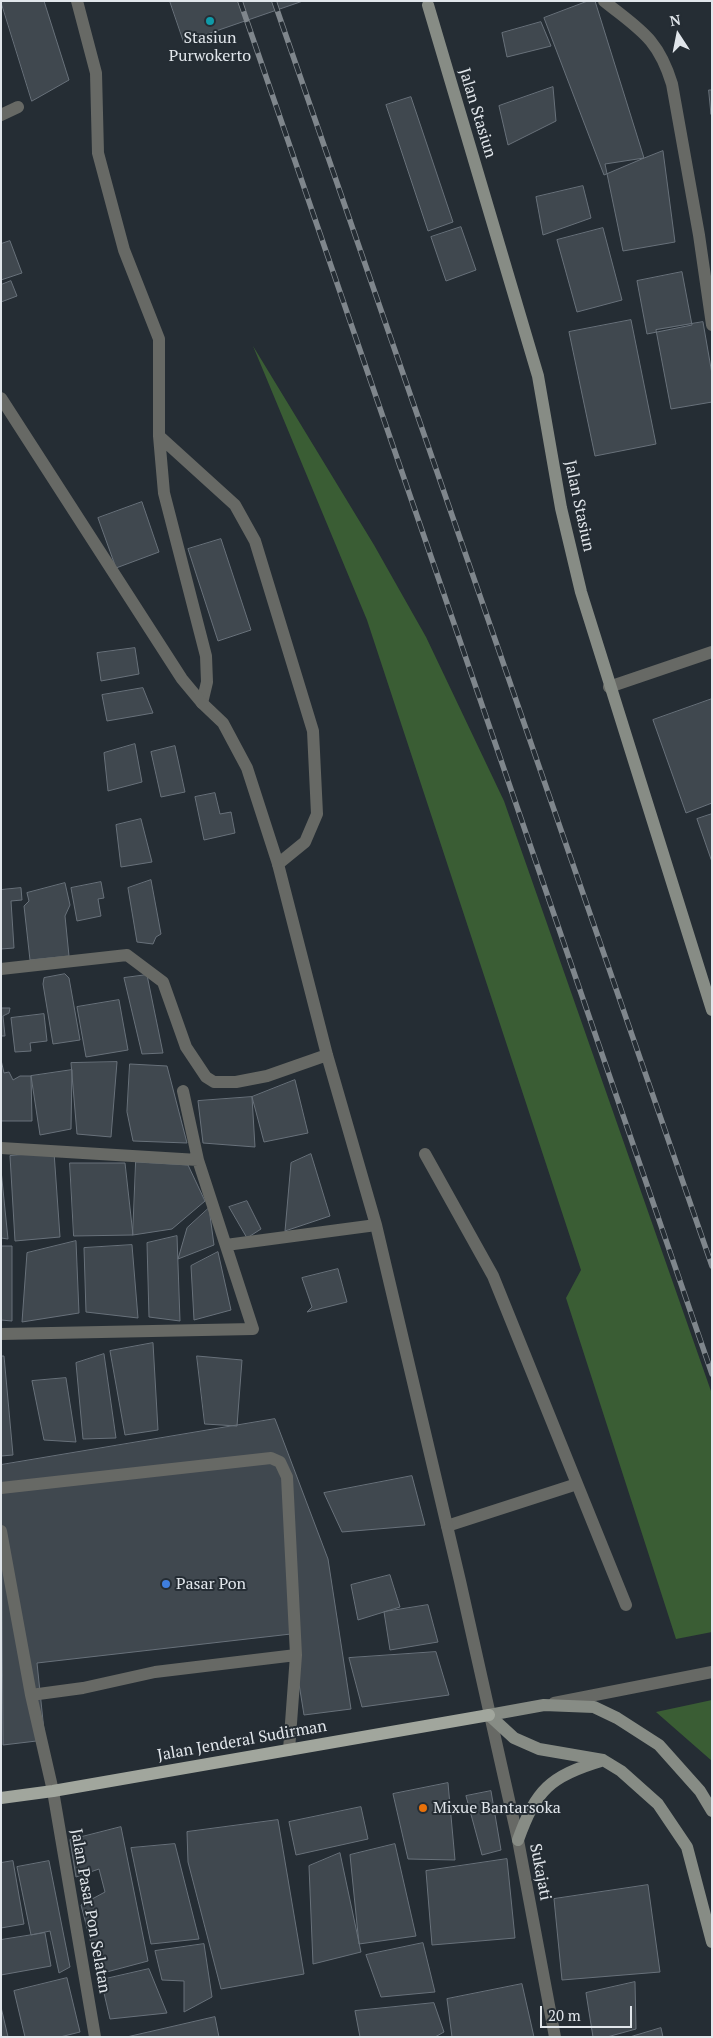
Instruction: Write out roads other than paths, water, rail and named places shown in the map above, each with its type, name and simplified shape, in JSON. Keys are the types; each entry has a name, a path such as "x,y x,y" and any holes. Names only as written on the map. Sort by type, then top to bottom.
{"main road":[{"name":"Jalan Stasiun","path":"430,2 538,376 566,527 581,592 609,688 712,1010"},
{"path":"489,1714 544,1705 594,1706 617,1718 659,1745 700,1791 712,1812"},
{"path":"489,1714 514,1738 539,1749 604,1760 621,1771 658,1804 687,1847 712,1942"},
{"name":"Jalan Jenderal Sudirman","path":"1,1798 53,1791 489,1714"},
{"path":"518,1840 528,1810 550,1784 574,1769 604,1760"}],"street":[{"path":"77,1 96,73 98,154 124,250 159,339 159,436 164,493 206,656 207,682 202,703"},
{"path":"604,1 651,39 665,63 672,84 699,235 712,325"},
{"path":"1,114 18,107"},
{"name":"Sukajati","path":"1,398 182,679 202,703 223,723 247,768 278,864 327,1055 376,1225 518,1840 555,2037"},
{"path":"1,419 15,418"},
{"path":"159,436 235,505 255,540 313,732 317,814 305,842 278,864"},
{"path":"609,688 712,652"},
{"path":"1,969 127,955 163,982 186,1047 206,1078 214,1082 236,1082 268,1076 327,1055"},
{"path":"1,1334 253,1329 198,1160 183,1091"},
{"path":"1,1148 198,1160"},
{"path":"425,1154 493,1276 626,1605"},
{"path":"226,1245 376,1225"},
{"path":"1,1488 271,1458 280,1462 287,1477 296,1655 289,1750"},
{"path":"447,1526 577,1484"},
{"name":"Jalan Pasar Pon Selatan","path":"1,1531 31,1695 53,1791 95,2037"},
{"path":"31,1695 83,1688 155,1672 296,1655"},
{"path":"544,1705 712,1672"}],"railway":[{"path":"240,1 712,1374"},
{"path":"274,1 712,1266"}],"place":[{"name":"Stasiun Purwokerto","path":"210,21"},
{"name":"Pasar Pon","path":"166,1584"},
{"name":"Mixue Bantarsoka","path":"423,1808"}]}
